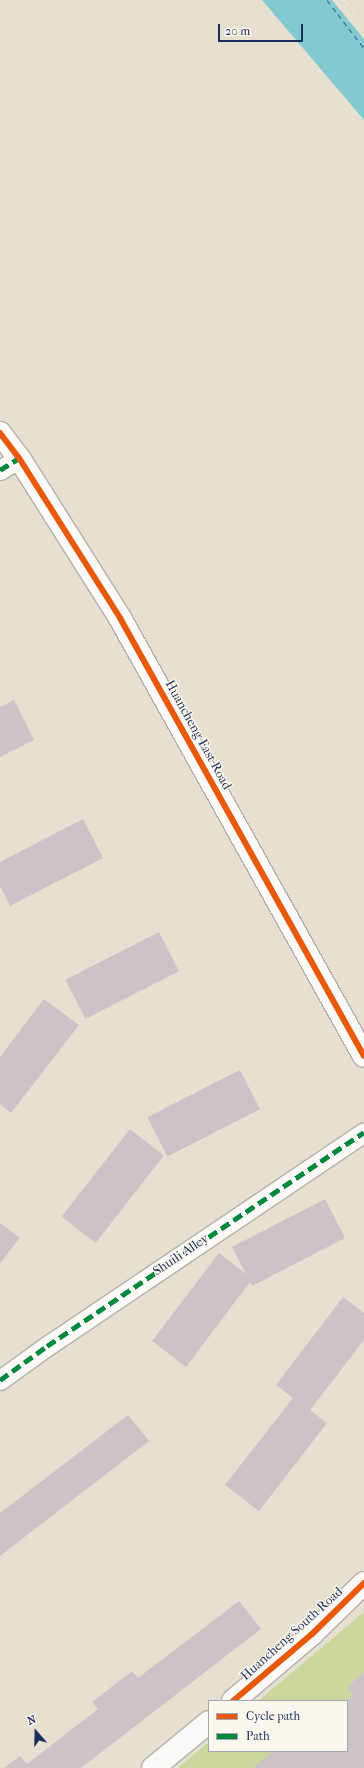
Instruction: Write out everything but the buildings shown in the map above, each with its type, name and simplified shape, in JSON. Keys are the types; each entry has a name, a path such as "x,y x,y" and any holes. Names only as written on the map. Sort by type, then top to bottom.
{"street":[{"name":"Huancheng East Road","path":"0,433 19,458 120,618 364,1056"},
{"path":"0,470 19,458"},
{"name":"Shuili Alley","path":"0,1380 54,1341 364,1132"},
{"name":"Huancheng South Road","path":"235,1700 312,1634 364,1583"},
{"path":"153,1768 208,1723"}],"path":[{"path":"349,0 364,17"}],"green space":[{"path":"364,1612 364,1768 178,1768 208,1743 208,1752 348,1752 348,1700 259,1700"}],"water":[{"path":"262,0 332,0 364,39 364,120"}],"ferry route":[{"path":"327,0 364,48"}],"marked path":[{"path":"0,470 19,458"},
{"path":"0,1380 47,1346 364,1132"}],"cycle path":[{"path":"0,433 19,458 120,618 364,1056"},
{"path":"234,1700 312,1634 364,1583"}]}
